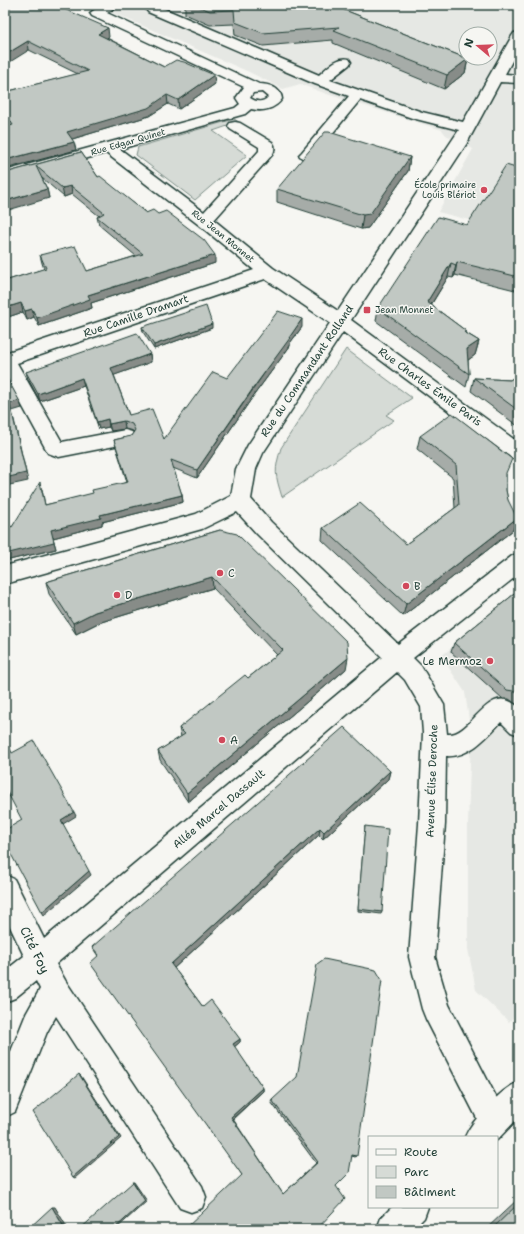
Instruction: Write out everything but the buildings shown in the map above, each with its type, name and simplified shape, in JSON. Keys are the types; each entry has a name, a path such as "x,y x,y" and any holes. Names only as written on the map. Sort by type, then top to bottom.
{"street":[{"path":"111,5 97,13 258,88"},
{"path":"153,9 320,81 357,95 417,115 468,128"},
{"name":"Rue du Commandant Rolland","path":"240,501 246,469 255,450 468,128 519,36"},
{"path":"320,81 344,62"},
{"path":"496,78 519,79"},
{"path":"249,104 243,98 244,95 247,91 258,88"},
{"name":"Rue Edgar Quinet","path":"5,176 240,111 249,104 255,106 267,105 275,99 275,96 269,90 258,88"},
{"path":"295,169 357,95"},
{"path":"205,220 267,152 267,145 235,126"},
{"name":"Rue Jean Monnet","path":"109,148 205,220 267,272 340,321"},
{"name":"Rue Camille Dramart","path":"5,359 267,272"},
{"name":"Rue Charles Émile Paris","path":"340,321 519,453"},
{"path":"5,359 55,448 59,450 125,437"},
{"path":"5,575 202,521 240,501"},
{"name":"Avenue Élise Deroche","path":"240,501 264,528 413,673 432,705 435,744 432,824 422,957 436,1009 487,1130"},
{"name":"Allée Marcel Dassault","path":"5,988 41,960 397,658 519,562"},
{"path":"435,744 455,746 477,731 496,711 506,711 519,724"},
{"name":"Cité Foy","path":"5,888 55,990 191,1197"},
{"path":"5,1102 36,1024 55,990"},
{"path":"487,1130 519,1096"},
{"path":"392,1229 412,1208"}],"shaded area":[{"path":"113,5 519,5 519,233 438,212 473,149 446,135 442,130 300,84 283,89 249,72 111,12"},
{"path":"519,595 519,1011 509,1022 476,990 468,949 468,825 471,734 465,692 441,656"}],"green space":[{"path":"234,119 239,122 213,131 247,155 195,200 136,155 138,147"},
{"path":"346,349 412,398 386,415 394,420 282,497 276,472 281,448"}],"place":[{"name":"École primaire Louis Blériot","path":"484,190"},
{"name":"Jean Monnet","path":"367,310"},
{"name":"C","path":"220,573"},
{"name":"B","path":"406,586"},
{"name":"D","path":"117,595"},
{"name":"Le Mermoz","path":"490,661"},
{"name":"A","path":"222,740"}]}
